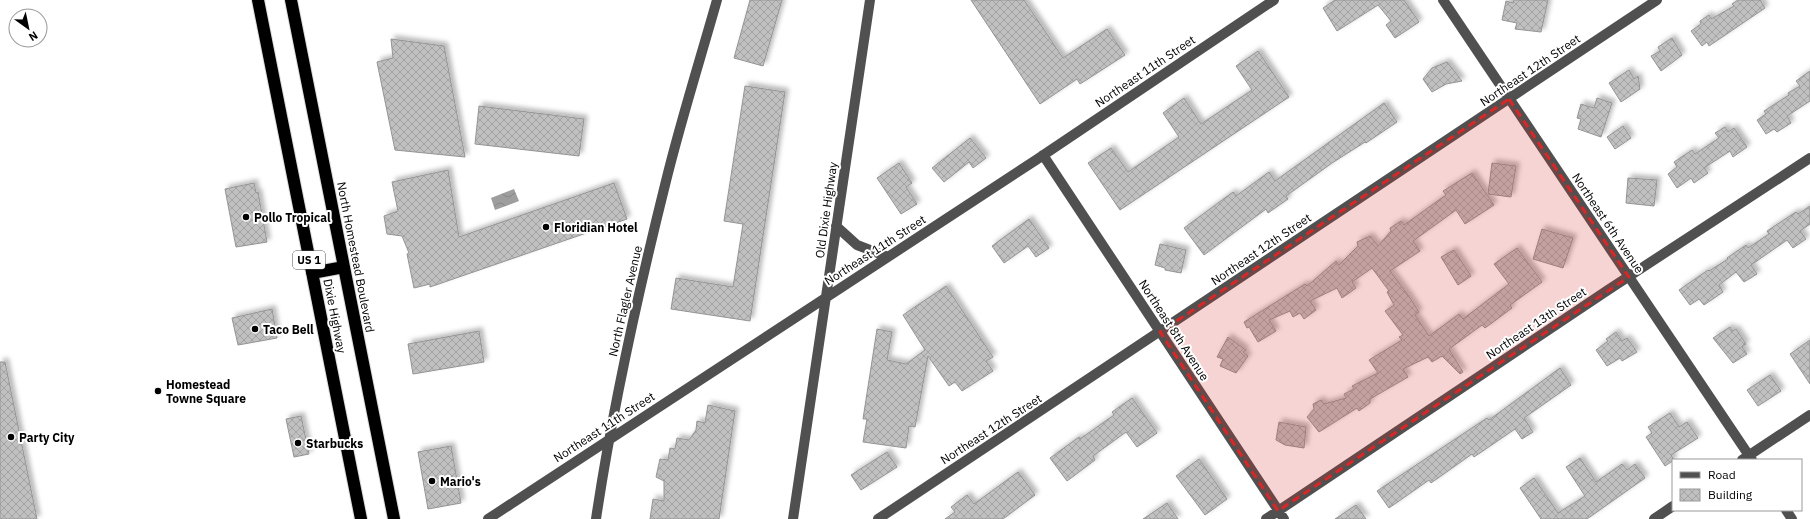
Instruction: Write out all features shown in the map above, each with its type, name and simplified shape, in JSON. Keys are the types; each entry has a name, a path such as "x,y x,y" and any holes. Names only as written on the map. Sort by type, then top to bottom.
{"highway":[{"name":"Dixie Highway","path":"258,0 361,519"},
{"name":"North Homestead Boulevard","path":"291,0 394,519"},
{"path":"312,273 344,267"}],"street":[{"name":"North Flagler Avenue","path":"596,519 629,334 666,180 717,0"},
{"name":"Old Dixie Highway","path":"793,519 870,0"},
{"name":"Northeast 11th Street","path":"488,519 1043,155 1274,0"},
{"name":"Northeast 6th Avenue","path":"1443,0 1629,277 1748,458"},
{"name":"Northeast 12th Street","path":"878,519 1657,0"},
{"name":"Northeast 8th Avenue","path":"1043,155 1281,515"},
{"name":"Northeast 13th Street","path":"1266,519 1281,515 1629,277 1810,158"},
{"path":"836,226 858,245 888,257"},
{"path":"1748,458 1810,415"},
{"path":"1654,519 1672,507"}],"highlighted area":[{"path":"1509,99 1629,277 1278,511 1160,332"}],"water":[{"path":"514,189 519,201 495,210 491,198"}],"building":[{"path":"750,0 782,0 763,66 734,58"},
{"path":"971,0 1024,0 1063,58 1107,29 1125,55 1080,84 1077,79 1040,104"},
{"path":"1335,0 1404,0 1419,22 1395,38 1386,25 1391,21 1378,5 1337,31 1323,8"},
{"path":"1514,0 1548,0 1541,32 1515,29 1517,23 1502,20 1506,1 1513,3"},
{"path":"1738,0 1760,0 1765,8 1709,46 1707,42 1702,46 1691,31 1701,24 1700,21 1709,15 1711,19 1713,18 1734,6 1732,4"},
{"path":"1672,38 1682,55 1661,71 1651,56 1660,51 1658,47"},
{"path":"391,39 444,46 465,157 395,150 377,62 393,58"},
{"path":"1258,51 1289,97 1120,210 1088,163 1111,148 1128,172 1179,137 1163,113 1184,98 1201,124 1252,90 1236,66"},
{"path":"1447,62 1462,81 1446,84 1432,92 1423,79 1432,68"},
{"path":"1629,70 1634,79 1638,76 1640,89 1621,102 1609,83"},
{"path":"1810,71 1810,101 1787,116 1791,123 1777,132 1774,129 1766,134 1757,120 1766,114 1764,111 1800,86 1796,81"},
{"path":"745,86 785,92 750,321 671,309 676,278 733,287 743,224 724,221"},
{"path":"1597,98 1612,103 1601,137 1578,129 1581,119 1577,118 1581,104 1594,108"},
{"path":"1384,103 1397,122 1366,143 1365,142 1332,163 1286,196 1288,199 1268,213 1266,209 1204,255 1184,228 1233,192 1236,196 1269,172 1275,181"},
{"path":"479,106 584,119 579,156 475,144"},
{"path":"1623,126 1631,138 1615,149 1607,137"},
{"path":"1725,127 1728,132 1734,128 1747,147 1733,157 1730,151 1704,168 1708,173 1694,183 1691,178 1677,188 1668,174 1677,167 1674,162 1692,150 1695,154 1719,138 1715,133"},
{"path":"970,138 986,158 973,168 969,162 944,182 932,168"},
{"path":"899,163 912,183 906,187 917,204 901,214 877,178"},
{"path":"1492,163 1516,166 1511,197 1488,194"},
{"name":"Floridian Hotel","path":"448,170 459,237 614,183 627,219 430,287 430,284 414,288 407,254 409,253 402,236 387,234 384,216 398,211 392,182"},
{"path":"1472,173 1494,205 1465,224 1456,210 1413,241 1420,251 1390,271 1419,312 1415,315 1429,336 1459,314 1463,319 1509,284 1494,264 1517,248 1542,282 1510,305 1512,308 1485,328 1482,325 1449,349 1463,372 1460,374 1442,356 1432,362 1428,357 1403,369 1408,377 1370,399 1370,403 1359,411 1357,408 1319,432 1307,417 1314,409 1313,404 1321,400 1324,404 1346,398 1344,394 1354,389 1352,386 1378,373 1369,360 1402,340 1399,337 1403,335 1385,311 1394,305 1387,292 1389,291 1372,268 1352,282 1356,288 1342,298 1337,288 1310,301 1316,310 1304,319 1300,313 1293,317 1290,311 1269,320 1276,331 1258,342 1249,327 1247,328 1244,322 1305,284 1307,286 1336,261 1339,265 1358,246 1357,242 1370,236 1378,246 1391,231 1390,228 1401,221 1404,225 1446,195 1443,191"},
{"path":"1628,178 1657,180 1654,206 1626,203"},
{"name":"Pollo Tropical","path":"254,183 256,193 258,192 267,242 236,247 225,189"},
{"path":"1810,206 1810,224 1800,231 1806,239 1793,248 1787,240 1751,265 1757,274 1744,282 1736,272 1719,285 1723,292 1704,305 1699,299 1690,305 1679,290 1708,270 1709,271 1728,259 1727,258 1746,245 1748,248 1769,234 1767,231 1796,212 1798,214"},
{"path":"1029,219 1049,248 1036,257 1028,246 1004,263 992,246"},
{"path":"1542,229 1573,238 1563,268 1533,259"},
{"path":"1160,244 1186,250 1181,273 1165,270 1165,268 1155,265"},
{"path":"1454,250 1471,276 1458,285 1441,257"},
{"path":"946,286 993,357 986,361 993,371 962,391 955,382 949,386 928,356 915,427 909,426 906,448 863,442 867,419 863,419 877,329 892,332 887,360 906,364 925,350 903,315"},
{"name":"Taco Bell","path":"272,309 277,338 238,345 232,318"},
{"path":"1730,327 1732,331 1736,329 1746,344 1742,347 1747,354 1733,363 1713,338"},
{"path":"479,331 484,362 413,374 408,344"},
{"path":"1616,332 1622,341 1627,338 1637,352 1622,361 1620,358 1607,366 1596,350 1608,341 1606,339"},
{"path":"1228,337 1246,350 1243,352 1248,356 1236,373 1220,366 1223,359 1217,357"},
{"path":"1810,340 1810,384 1790,354"},
{"path":"0,362 5,362 37,519 0,519"},
{"path":"1560,368 1571,385 1524,418 1533,432 1522,439 1515,429 1474,457 1472,454 1431,483 1429,480 1389,508 1377,491 1487,418 1489,420"},
{"path":"1770,375 1781,391 1758,406 1747,390"},
{"path":"1132,398 1157,433 1137,447 1126,432 1093,456 1095,460 1067,481 1050,458 1079,437 1080,439 1114,415 1112,412"},
{"path":"708,405 735,411 719,519 650,519 653,499 664,501 664,481 656,477 660,459 668,460 670,448 675,449 677,438 689,440 696,430 697,421 705,423"},
{"path":"1670,413 1679,427 1687,422 1698,438 1671,455 1673,459 1665,466 1646,437 1652,433 1648,427"},
{"path":"301,416 309,454 294,457 286,419"},
{"path":"1279,422 1306,427 1304,448 1285,445 1276,440"},
{"path":"451,446 461,503 428,509 418,452"},
{"path":"887,452 897,467 861,490 851,475"},
{"path":"1580,458 1596,482 1622,464 1627,470 1635,464 1645,478 1587,519 1541,519 1520,488 1534,478 1558,513 1585,496 1566,467"},
{"path":"1199,459 1227,499 1205,515 1176,476"},
{"path":"1018,472 1035,495 1003,519 945,519 955,512 951,507 967,495 974,504"},
{"path":"1167,503 1178,519 1143,519"},
{"path":"1356,505 1366,519 1335,519"}],"place":[{"name":"Pollo Tropical","path":"246,217"},
{"name":"Floridian Hotel","path":"546,227"},
{"name":"Taco Bell","path":"255,329"},
{"name":"Homestead Towne Square","path":"158,391"},
{"name":"Party City","path":"11,437"},
{"name":"Starbucks","path":"298,443"},
{"name":"Mario's","path":"432,481"}]}
